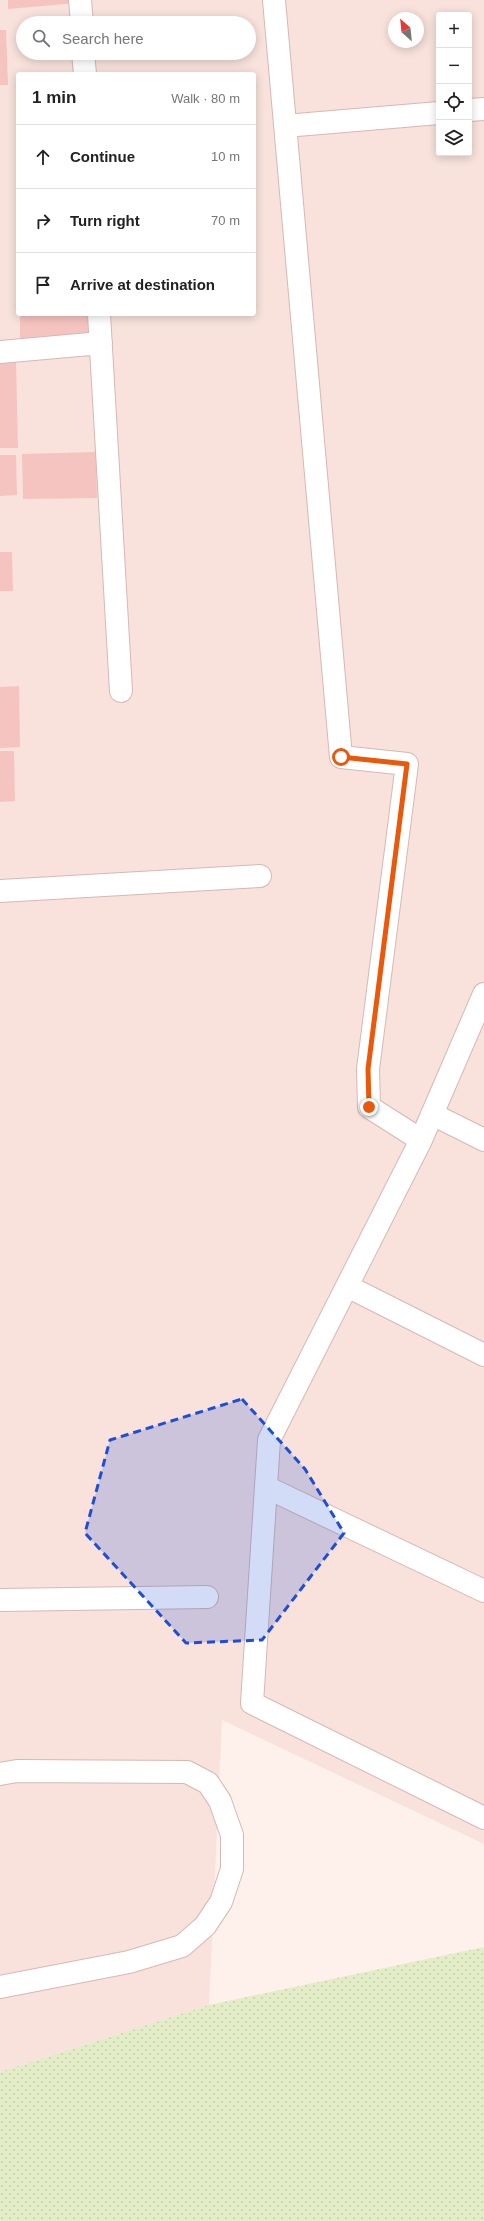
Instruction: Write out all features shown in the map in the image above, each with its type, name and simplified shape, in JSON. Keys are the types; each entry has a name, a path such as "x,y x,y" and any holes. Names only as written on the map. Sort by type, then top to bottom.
{"street":[{"path":"80,0 81,16"},
{"path":"274,0 341,757 407,764 368,1069 369,1107 421,1140"},
{"path":"84,60 85,72"},
{"path":"472,110 484,109"},
{"path":"285,126 436,112"},
{"path":"99,316 121,691"},
{"path":"0,352 101,343"},
{"path":"0,891 260,876"},
{"path":"484,994 421,1140 269,1440 252,1704 484,1818"},
{"path":"432,1114 484,1140"},
{"path":"347,1286 484,1355"},
{"path":"266,1487 484,1591"},
{"path":"0,1600 207,1597"},
{"path":"0,1774 17,1771 187,1772 208,1783 220,1801 232,1835 232,1869 221,1902 205,1926 182,1946 130,1962 0,1987"}],"highlighted area":[{"path":"242,1399 305,1469 344,1533 262,1640 186,1643 85,1533 110,1440"}],"shaded area":[{"path":"0,0 484,0 484,1844 222,1720 209,2005 0,2072"}],"green space":[{"path":"484,1947 484,2221 0,2221 0,2072 209,2005"}],"building":[{"path":"8,0 77,0 77,3 8,9"},
{"path":"0,30 6,30 8,85 0,85"},
{"path":"20,316 91,316 92,341 20,343"},
{"path":"0,361 16,361 18,448 0,448"},
{"path":"96,452 97,498 23,499 22,454"},
{"path":"0,455 16,455 17,495 0,496"},
{"path":"0,552 12,552 13,591 0,591"},
{"path":"19,686 20,747 0,748 0,687"},
{"path":"0,751 14,751 15,801 0,802"}],"route":[{"path":"341,757 407,764 368,1069 369,1107"}]}
